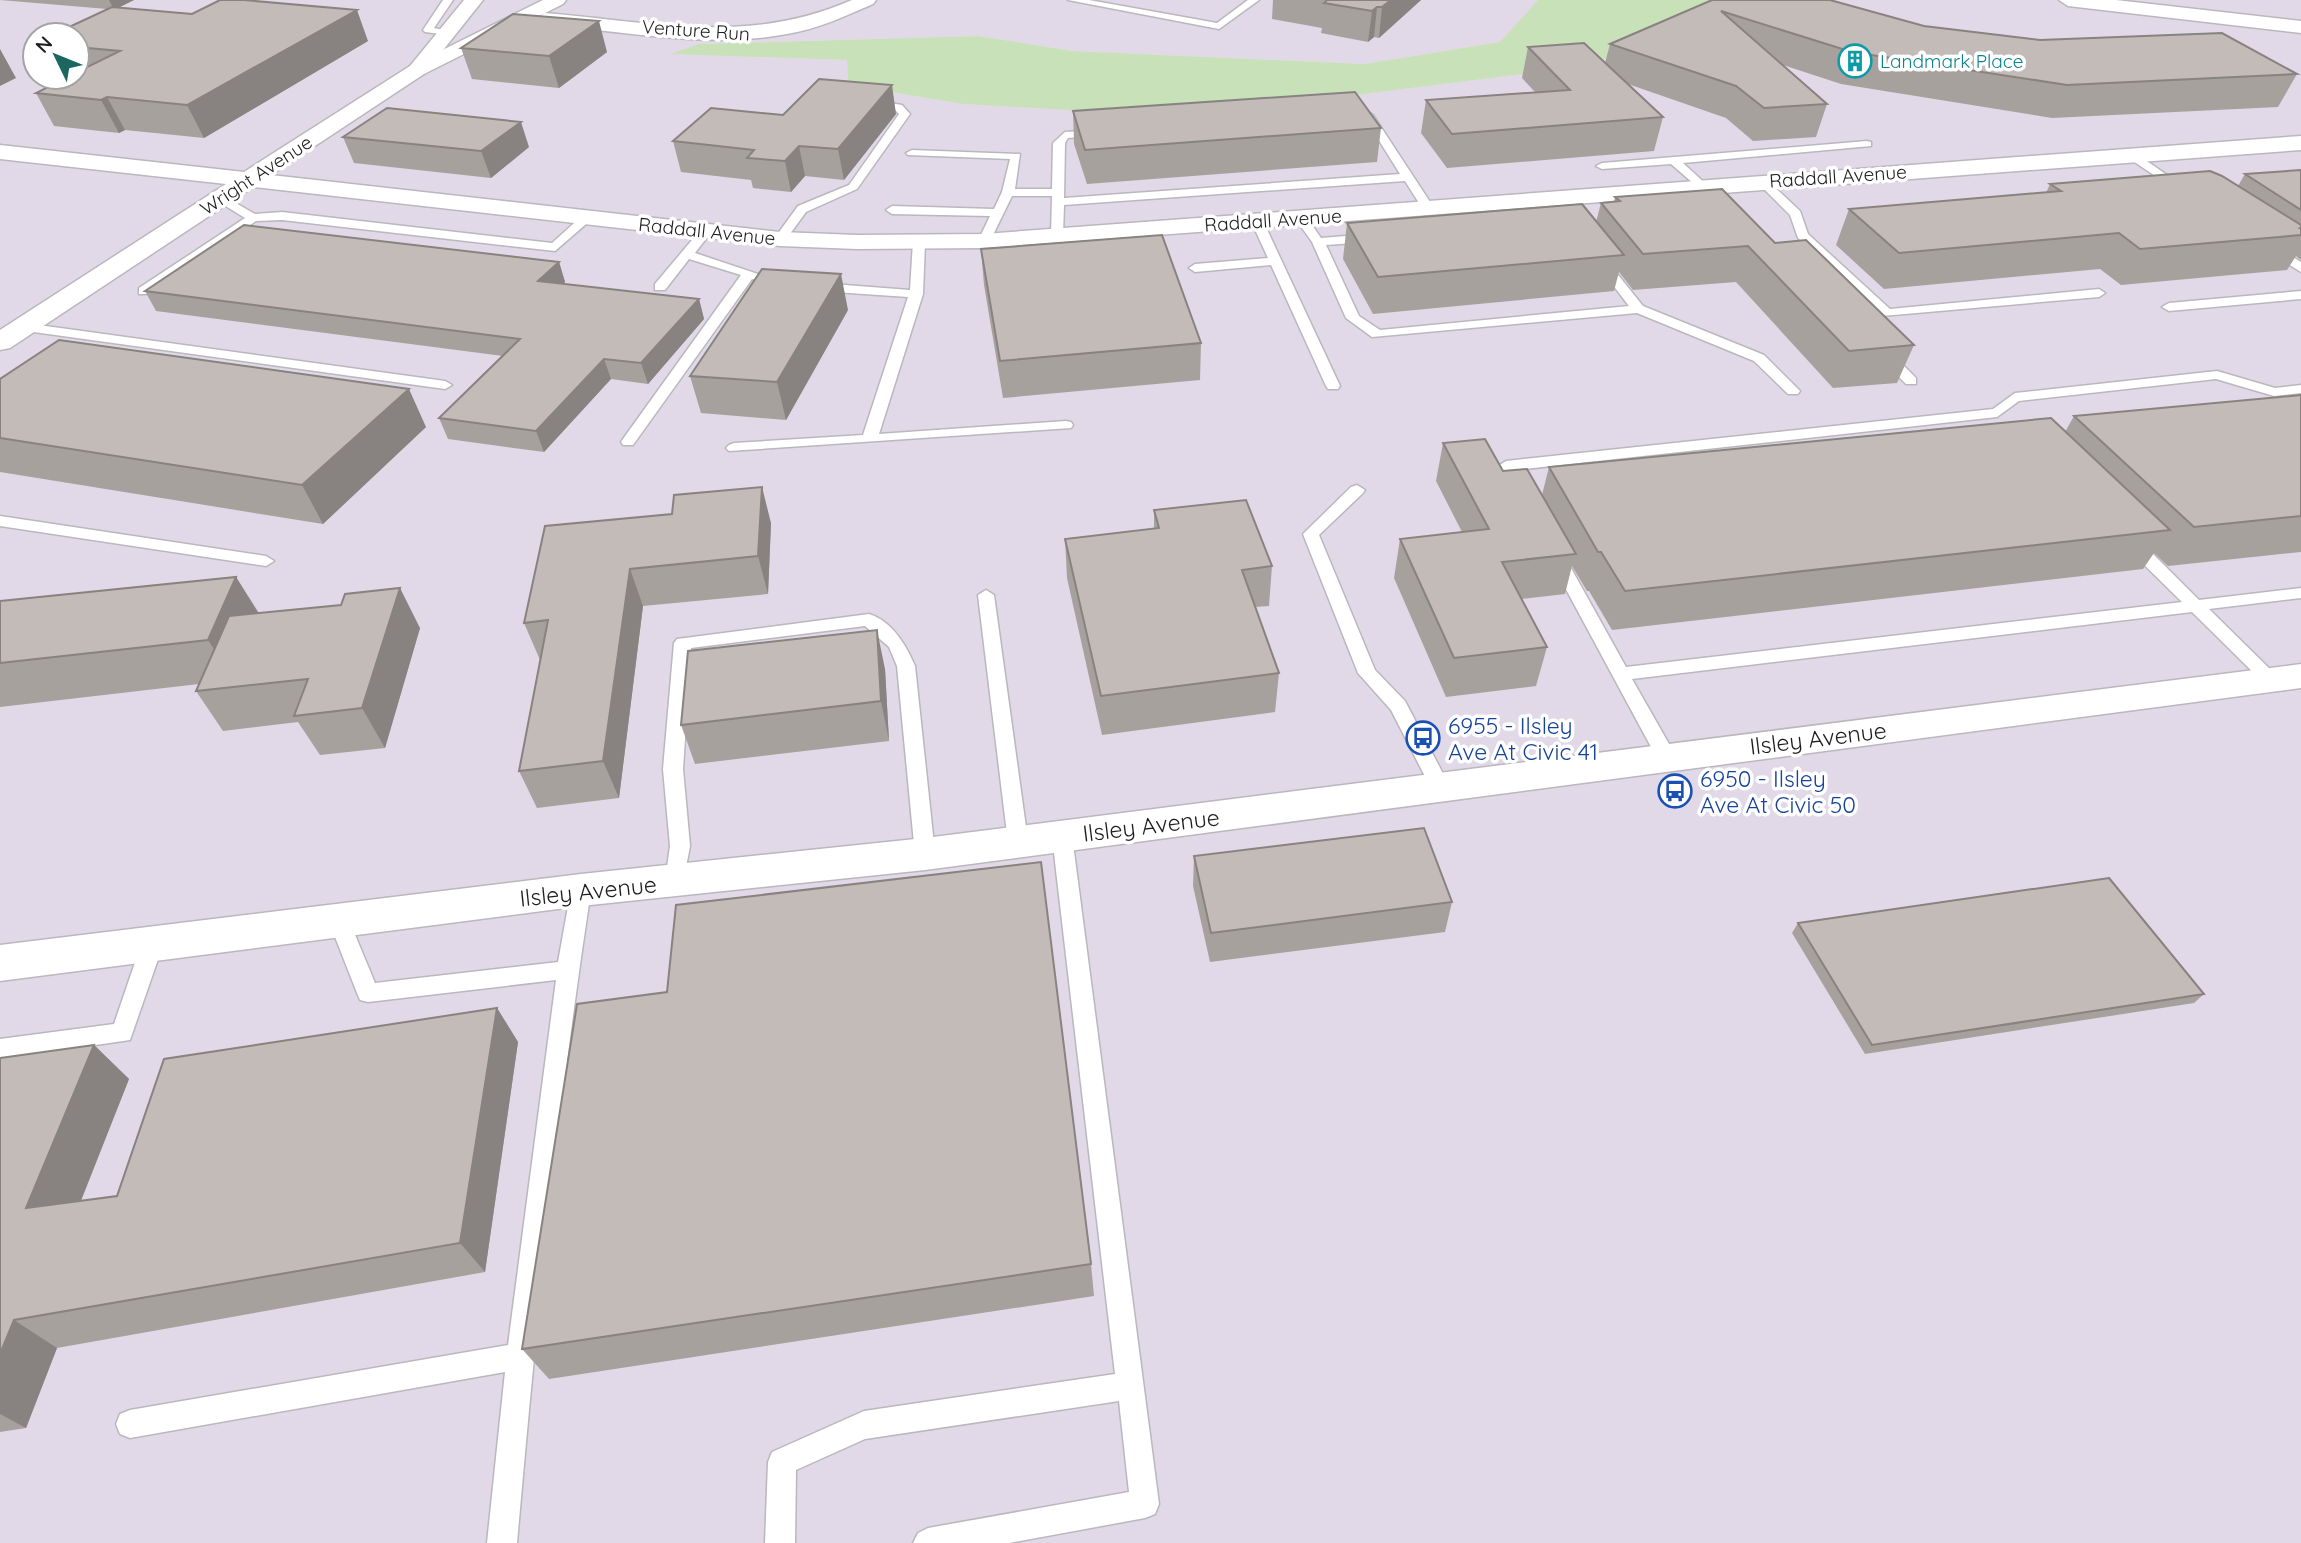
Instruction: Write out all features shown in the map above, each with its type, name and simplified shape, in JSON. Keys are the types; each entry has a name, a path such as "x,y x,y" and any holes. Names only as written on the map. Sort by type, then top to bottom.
{"street":[{"path":"417,70 474,0"},
{"name":"Wright Avenue","path":"519,18 523,8 538,0"},
{"name":"Wright Avenue","path":"0,342 417,70 557,0"},
{"name":"Venture Run","path":"519,18 729,36 766,34 812,24 866,0"},
{"path":"2068,0 2301,27"},
{"path":"2166,0 2301,16"},
{"name":"Raddall Avenue","path":"0,152 780,239 919,242 984,241 1428,208 1558,207 1703,187 2301,143"},
{"name":"Ilsley Avenue","path":"0,962 582,890 675,882 1018,842 2286,678"}],"lane":[{"path":"448,0 428,30 449,33"},
{"path":"1073,0 1219,26 1254,0"},
{"path":"780,239 802,209 853,187 905,114 898,107 863,102"},
{"path":"1355,114 1368,115 1428,208"},
{"path":"1056,235 1059,144 1065,135 1107,132"},
{"path":"1602,166 1867,144"},
{"path":"912,153 1016,156 1008,192 984,241"},
{"path":"2131,155 2194,194"},
{"path":"1674,160 1730,211"},
{"path":"1008,192 1056,197 1408,177"},
{"path":"1763,182 1796,214 1802,235 1887,313 2099,293"},
{"path":"2148,186 2175,184"},
{"path":"220,198 253,218"},
{"path":"892,210 998,213"},
{"path":"144,291 253,218 282,216 555,247 587,218"},
{"path":"1301,218 1318,242 1353,318 1377,334 1638,309 1759,358 1793,391"},
{"path":"1257,221 1333,386"},
{"path":"660,286 706,231"},
{"path":"1318,242 1384,237"},
{"path":"870,437 916,294 919,242"},
{"path":"2267,245 2301,268"},
{"path":"688,255 775,284 916,294"},
{"path":"1595,255 1638,309"},
{"path":"1195,268 1275,261"},
{"path":"628,442 748,275"},
{"path":"2169,307 2301,295"},
{"path":"24,327 444,385"},
{"path":"1874,344 1911,381"},
{"path":"1526,503 1506,466 2002,417 2015,397 2217,375 2274,392 2301,389"},
{"path":"734,448 1066,425"},
{"path":"1357,490 1311,534 1367,673 1398,706 1440,787"},
{"path":"0,521 266,561"},
{"path":"2117,528 2197,606 2286,678"},
{"path":"1546,539 1667,758"},
{"path":"1620,674 2301,593"},
{"path":"986,595 1018,842"},
{"path":"675,882 680,846 673,769 683,643 869,620 897,644 906,666 925,853"},
{"path":"928,1543 1145,1504 1062,836"},
{"path":"502,1543 520,1356 568,970 582,890"},
{"path":"339,919 368,993 568,970"},
{"path":"0,1049 122,1033 153,942"},
{"path":"130,1424 520,1356"},
{"path":"780,1543 782,1462 864,1426 1130,1386"}],"shaded area":[{"path":"0,0 1538,0 1500,42 1364,64 1073,51 977,36 699,44 674,54 847,60 848,85 963,104 1137,114 1340,97 1523,74 1711,4 1712,0 2301,0 2301,1543 0,1543"}],"green space":[{"path":"1538,0 1712,0 1712,4 1608,58 1523,74 1340,97 1137,114 963,104 848,85 847,60 671,54 699,44 978,36 1073,51 1364,64 1500,42"}],"building":[{"path":"220,0 357,10 187,105 36,93 91,91 91,65 120,51 91,48 91,21 82,21 112,7 192,14"},
{"path":"1327,0 1391,0 1372,11 1324,3"},
{"path":"1712,0 1830,0 1924,26 2040,40 2222,33 2297,74 2067,85 1852,52 1721,11 1827,104 1764,108 1736,86 1610,44"},
{"path":"513,14 599,21 549,56 461,48"},
{"path":"1584,43 1663,117 1452,134 1426,100 1570,90 1528,47"},
{"path":"819,79 892,85 838,149 799,146 785,161 747,158 754,150 673,141 711,108 783,115"},
{"path":"1355,92 1381,128 1085,150 1073,111"},
{"path":"387,108 521,122 481,151 343,137"},
{"path":"2301,170 2301,210 2245,174"},
{"path":"2210,171 2301,225 2301,235 2140,249 2119,233 1899,253 1849,209 2061,191 2050,184"},
{"path":"1722,189 1775,243 1806,240 1914,345 1849,351 1748,246 1643,254 1601,203 1620,201 1615,197"},
{"path":"1582,204 1624,255 1378,277 1347,223"},
{"path":"244,225 559,262 538,281 699,299 641,363 604,359 536,431 439,418 520,339 145,291"},
{"path":"1162,235 1201,343 1000,361 981,249"},
{"path":"762,269 841,274 777,382 690,376"},
{"path":"59,340 409,389 302,485 0,438 0,379"},
{"path":"2301,395 2301,516 2194,527 2074,416"},
{"path":"2051,418 2170,530 1625,591 1601,552 1598,552 1549,467"},
{"path":"1485,439 1503,471 1527,469 1576,554 1502,562 1547,647 1454,658 1400,539 1489,529 1443,443"},
{"path":"762,487 758,556 630,569 603,761 519,771 548,620 524,623 545,526 672,514 674,495"},
{"path":"1246,500 1272,566 1242,570 1279,673 1101,696 1065,539 1159,528 1154,510"},
{"path":"236,577 208,640 0,663 0,601"},
{"path":"400,588 362,708 294,716 308,679 196,691 229,616 341,605 345,594"},
{"path":"877,630 881,701 681,725 688,651"},
{"path":"1424,828 1452,902 1211,933 1194,856"},
{"path":"1041,862 1091,1264 522,1349 577,1004 667,992 676,905"},
{"path":"2109,878 2204,994 1872,1045 1798,923"},
{"path":"497,1008 460,1243 14,1320 0,1354 0,1058 94,1045 26,1208 117,1196 164,1059"}],"place":[{"name":"Landmark Place","path":"1855,61"},
{"name":"6955 - Ilsley Ave At Civic 41","path":"1423,738"},
{"name":"6950 - Ilsley Ave At Civic 50","path":"1675,791"}]}
